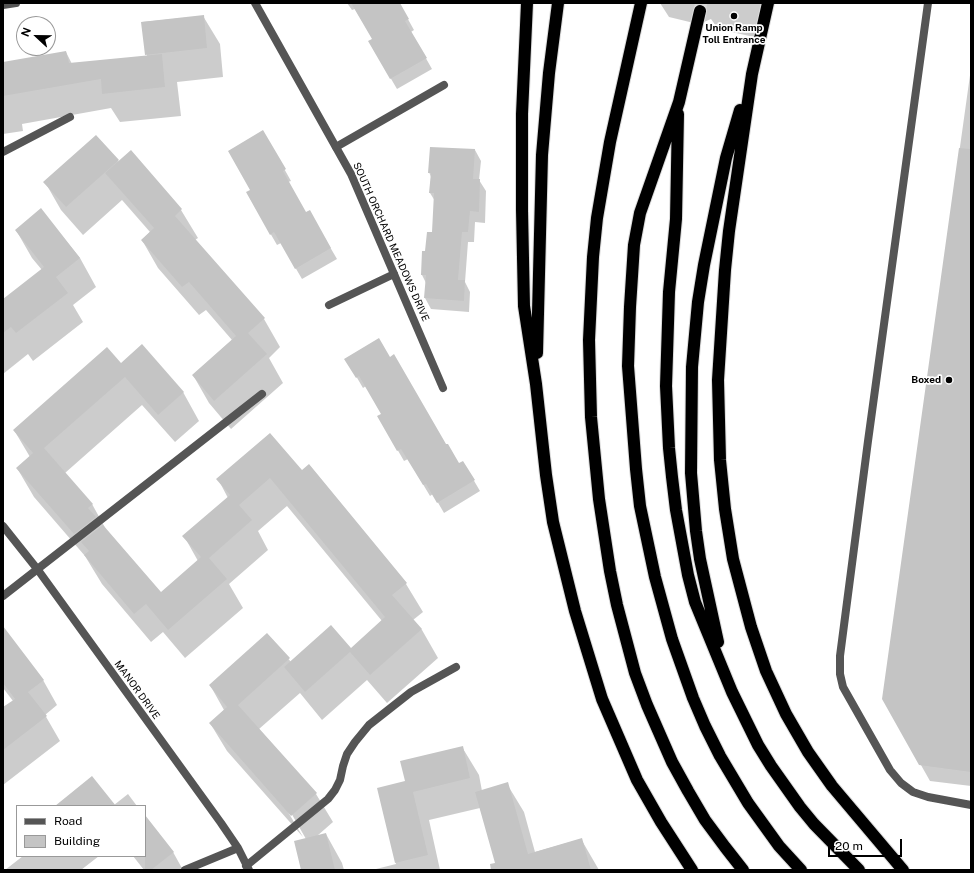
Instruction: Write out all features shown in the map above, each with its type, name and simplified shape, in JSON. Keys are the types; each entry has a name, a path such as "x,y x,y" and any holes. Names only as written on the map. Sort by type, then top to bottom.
{"highway":[{"path":"527,3 522,114 522,240 524,306 536,384 546,475 554,522 575,611 602,699 637,780 661,822 692,870"},
{"path":"536,384 542,155 549,73 558,3"},
{"path":"641,3 610,142 597,218 593,257 589,340 594,457 605,543 617,605 635,673 647,705 672,762 705,820 743,870"},
{"path":"768,3 752,74 728,232 718,380 720,460 725,509 733,559 744,604 766,670 786,714 808,752 832,786 903,870"},
{"path":"700,11 679,102 640,213 634,245 628,366 640,506 665,616 681,668 702,719 720,756 748,804 779,846 801,870"},
{"path":"724,671 700,560 696,531 691,473 692,367 698,302 710,232 726,158 752,74"},
{"path":"679,102 676,219 671,262 666,356 667,418 676,510 688,575 695,602 745,720 771,766 814,824 859,870"}],"street":[{"path":"3,5 16,3"},
{"name":"SOUTH ORCHARD MEADOWS DRIVE","path":"255,3 351,174 443,388"},
{"path":"928,3 868,441 840,656 840,674 844,687 890,770 901,783 913,792 928,797 971,805"},
{"path":"336,147 444,85"},
{"path":"3,152 70,117"},
{"path":"329,305 394,274"},
{"path":"3,596 262,394"},
{"name":"MANOR DRIVE","path":"3,526 38,570 238,848 247,868"},
{"path":"247,868 328,799 340,780 347,754 369,726 411,692 456,667"},
{"path":"185,870 238,848"}],"building":[{"path":"351,3 400,3 409,19 405,21 427,58 390,79 368,41 372,39"},
{"path":"204,15 207,48 145,55 141,22"},
{"path":"66,51 69,63 162,54 165,87 102,94 101,79 3,96 3,62 37,56 56,56 56,53"},
{"path":"263,130 286,169 283,171 306,212 310,210 331,248 295,269 274,232 270,235 246,192 250,190 228,151"},
{"path":"96,135 119,160 66,207 43,182"},
{"path":"430,147 475,149 473,179 480,179 479,212 470,211 468,232 462,232 458,280 465,280 464,301 424,298 426,275 421,275 422,251 425,251 427,232 432,232 434,193 429,193 431,173 428,173"},
{"name":"Boxed","path":"959,148 971,149 971,772 919,765 882,699"},
{"path":"131,150 182,209 175,216 265,318 248,333 267,354 214,401 192,375 236,336 189,282 182,287 141,240 154,228 105,173"},
{"path":"41,208 80,258 56,277 68,293 16,333 11,327 3,333 3,299 44,267 15,230"},
{"path":"379,338 390,357 394,354 446,444 448,444 459,463 463,461 475,480 437,503 426,484 423,485 401,449 397,451 377,416 381,414 359,376 356,378 344,359"},
{"path":"142,344 184,392 158,415 125,377 44,448 93,504 88,508 96,517 74,534 16,468 33,453 13,430 107,347 121,363"},
{"path":"270,433 302,470 309,464 407,583 392,595 422,629 370,675 350,652 305,692 284,667 331,625 351,648 385,617 270,478 239,505 252,520 209,558 227,579 168,630 146,604 134,614 84,555 89,551 81,542 103,525 161,592 201,557 182,536 230,495 216,479"},
{"path":"3,626 44,680 28,692 47,716 3,750 3,707 15,699 3,683"},
{"path":"267,633 290,658 238,705 317,793 291,816 209,723 227,707 209,685"},
{"path":"463,746 470,778 413,792 428,855 395,863 377,788 405,781 400,761"},
{"path":"92,776 115,805 56,805"},
{"path":"508,782 528,854 582,838 591,870 491,870 490,864 495,863 475,792"},
{"path":"146,816 174,852 151,870 145,870"},
{"path":"326,833 335,870 301,870 294,841"}],"tunnel":[{"path":"700,11 701,3"}],"place":[{"name":"Union Ramp Toll Entrance","path":"734,16"},
{"name":"Boxed","path":"949,380"}]}
